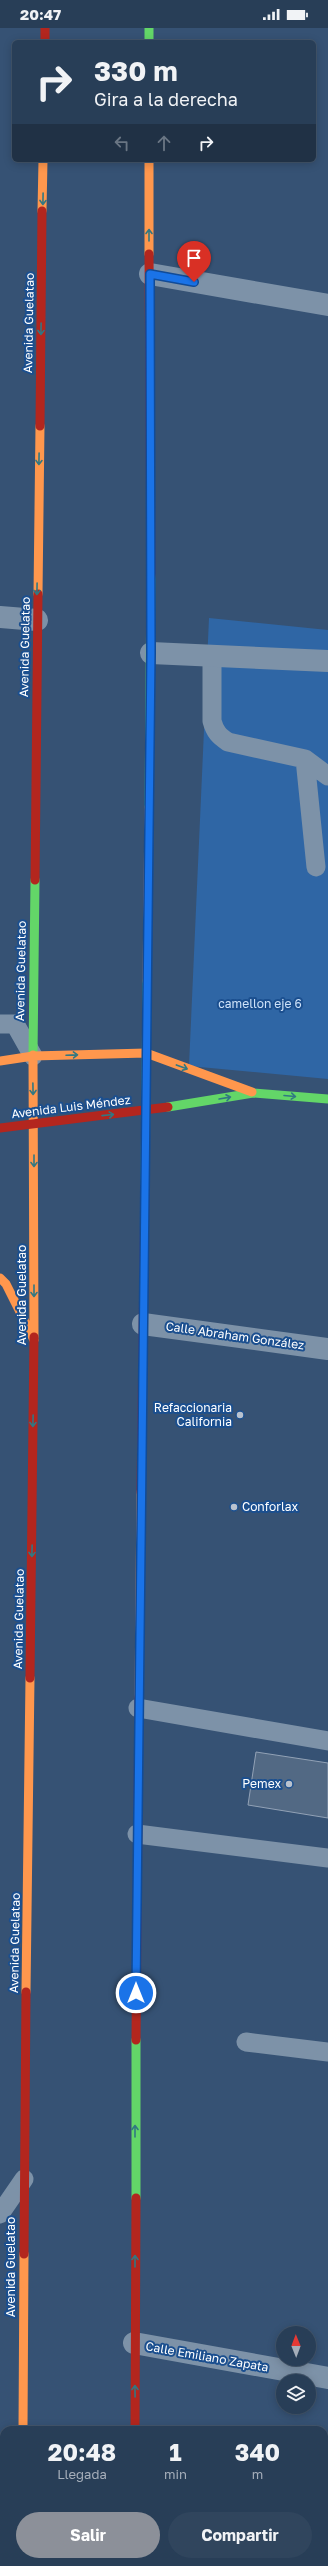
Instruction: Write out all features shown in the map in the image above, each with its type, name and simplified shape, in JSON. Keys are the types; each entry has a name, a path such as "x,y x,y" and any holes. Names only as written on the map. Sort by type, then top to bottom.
{"main road":[{"path":"45,28 45,40"},
{"path":"149,28 149,40"},
{"name":"Avenida Guelatao","path":"23,2426 24,2179 34,1340 33,1056 43,162"},
{"path":"135,2426 134,2343 138,1708 151,653 149,162"},
{"path":"0,1061 33,1056 146,1053 253,1093 328,1100"},
{"name":"Avenida Luis Méndez","path":"0,1128 34,1122 145,1111 253,1093"},
{"path":"0,1278 6,1284 34,1340"}],"street":[{"path":"150,274 328,305"},
{"path":"0,617 37,620"},
{"path":"151,653 328,661"},
{"name":"Calle Abraham González","path":"143,1324 328,1349"},
{"name":"Calle Emiliano Zapata","path":"134,2343 328,2378"}],"lane":[{"path":"212,656 212,721 215,730 220,737 228,742 305,760 328,776"},
{"path":"305,760 316,867"},
{"path":"0,1024 15,1024 33,1056"},
{"path":"138,1708 328,1741"},
{"path":"137,1834 328,1858"},
{"path":"246,2042 328,2052"},
{"path":"0,2214 24,2179"}],"green space":[{"name":"camellon eje 6","path":"209,618 328,630 328,1079 189,1066"}],"building":[{"name":"Pemex","path":"256,1752 328,1763 328,1818 248,1805"}],"traffic: fast":[{"path":"149,28 149,40"},
{"path":"149,807 151,576"},
{"path":"33,1055 35,880"},
{"path":"145,1187 147,981"},
{"path":"168,1107 253,1093 328,1099"},
{"path":"136,2040 136,2198"}],"traffic: slow":[{"path":"42,211 43,162"},
{"path":"149,162 149,254"},
{"path":"38,594 40,426"},
{"path":"147,981 149,807"},
{"path":"0,1061 33,1056 146,1053 252,1092"},
{"path":"33,1055 34,1337"},
{"path":"0,1278 6,1284 34,1340"},
{"path":"139,1697 141,1492"},
{"path":"26,1992 30,1678"},
{"path":"23,2426 24,2254"}],"traffic: jam":[{"path":"45,28 45,40"},
{"path":"40,426 42,211"},
{"path":"149,254 151,576"},
{"path":"35,880 38,594"},
{"path":"0,1128 168,1107"},
{"path":"141,1492 145,1187"},
{"path":"30,1678 34,1337"},
{"path":"136,2040 139,1697"},
{"path":"24,2254 26,1992"},
{"path":"135,2426 136,2198"}],"place":[{"name":"Refaccionaria California","path":"240,1415"},
{"name":"Conforlax","path":"234,1507"},
{"name":"Pemex","path":"289,1784"}],"route":[{"path":"136,1993 151,653 150,274 194,282"}]}
